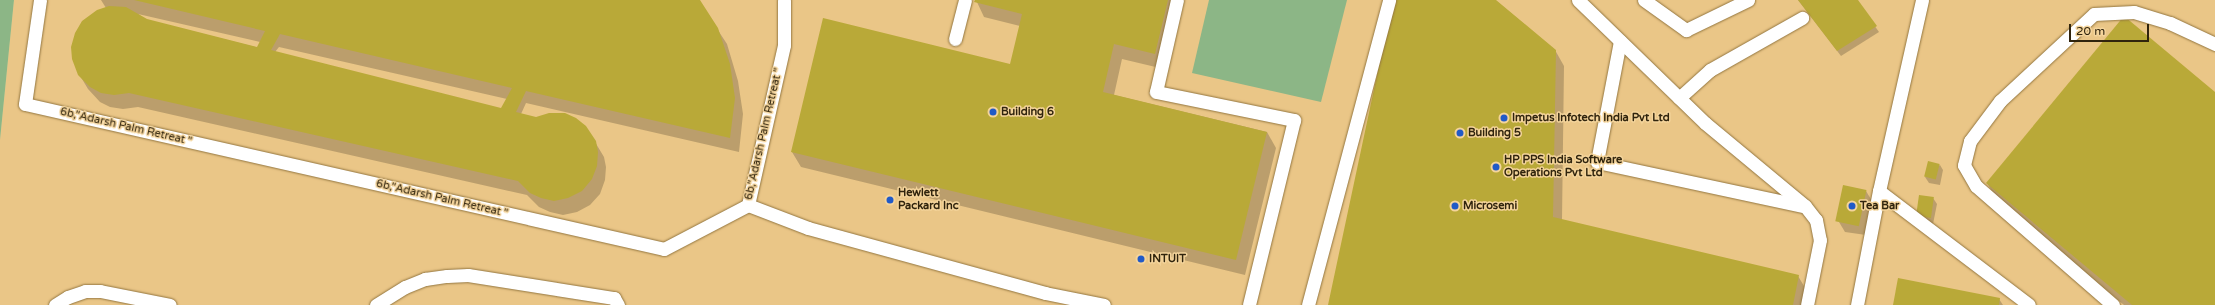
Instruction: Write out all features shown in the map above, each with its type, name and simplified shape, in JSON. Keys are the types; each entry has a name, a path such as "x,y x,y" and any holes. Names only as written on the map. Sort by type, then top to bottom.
{"lane":[{"name":"6b,\"Adarsh Palm Retreat \"","path":"40,0 25,104 664,249 748,205 784,45 784,0"},
{"path":"955,39 965,0"},
{"path":"1177,0 1156,92 1294,120 1249,305"},
{"path":"1308,305 1389,0"},
{"path":"1578,0 1679,98 1705,122 1805,206 1816,220 1820,240 1807,305"},
{"path":"1644,0 1686,30 1748,0"},
{"path":"1857,305 1879,191 1922,0"},
{"path":"2114,305 1976,186 1964,165 1970,141 2000,101 2094,14 2134,12 2170,23 2215,44"},
{"path":"1679,98 1710,70 1802,18"},
{"path":"1620,41 1597,162 1805,206"},
{"path":"1879,191 2028,305"},
{"path":"748,205 808,228 1045,293 1104,305"},
{"path":"376,305 405,287 425,279 454,276 468,276 614,298 618,305"},
{"path":"55,305 68,297 84,291 100,291 170,305"}],"shaded area":[{"path":"14,0 2215,0 2215,305 0,305 0,140"}],"green space":[{"path":"0,0 14,0 0,140"},
{"path":"1209,0 1347,0 1321,102 1192,73"}],"building":[{"path":"134,0 700,0 718,28 730,64 735,98 730,138 526,91 516,112 536,117 549,113 565,113 576,118 586,126 596,141 598,152 597,166 592,179 582,191 568,198 554,201 541,198 530,193 518,181 129,93 114,95 101,93 90,87 78,75 72,59 71,47 75,33 82,21 97,10 109,6 126,7 147,19 257,47 265,31","holes":["280,34 512,88 501,108 271,50"]},
{"name":"Building 6","path":"975,0 1168,0 1155,54 1114,44 1103,92 1267,132 1236,260 791,152 823,18 1010,64 1022,14 974,2"},
{"name":"Building 5","path":"1393,0 1496,0 1556,50 1553,217 1799,275 1793,305 1328,305"},
{"path":"1798,0 1858,0 1877,26 1837,51"},
{"path":"2124,16 2215,92 2215,305 2132,305 1986,183"},
{"path":"1928,161 1940,164 1936,179 1924,177"},
{"name":"Tea Bar","path":"1843,185 1866,190 1859,226 1835,221"},
{"path":"1919,195 1934,197 1931,218 1916,216"},
{"path":"1898,278 2000,298 1999,305 1893,305"}],"place":[{"name":"Building 6","path":"993,112"},
{"name":"Impetus Infotech India Pvt Ltd","path":"1504,118"},
{"name":"Building 5","path":"1460,133"},
{"name":"HP PPS India Software Operations Pvt Ltd","path":"1496,167"},
{"name":"Hewlett Packard Inc","path":"890,200"},
{"name":"Microsemi","path":"1455,206"},
{"name":"Tea Bar","path":"1852,206"},
{"name":"INTUIT","path":"1141,259"}]}
